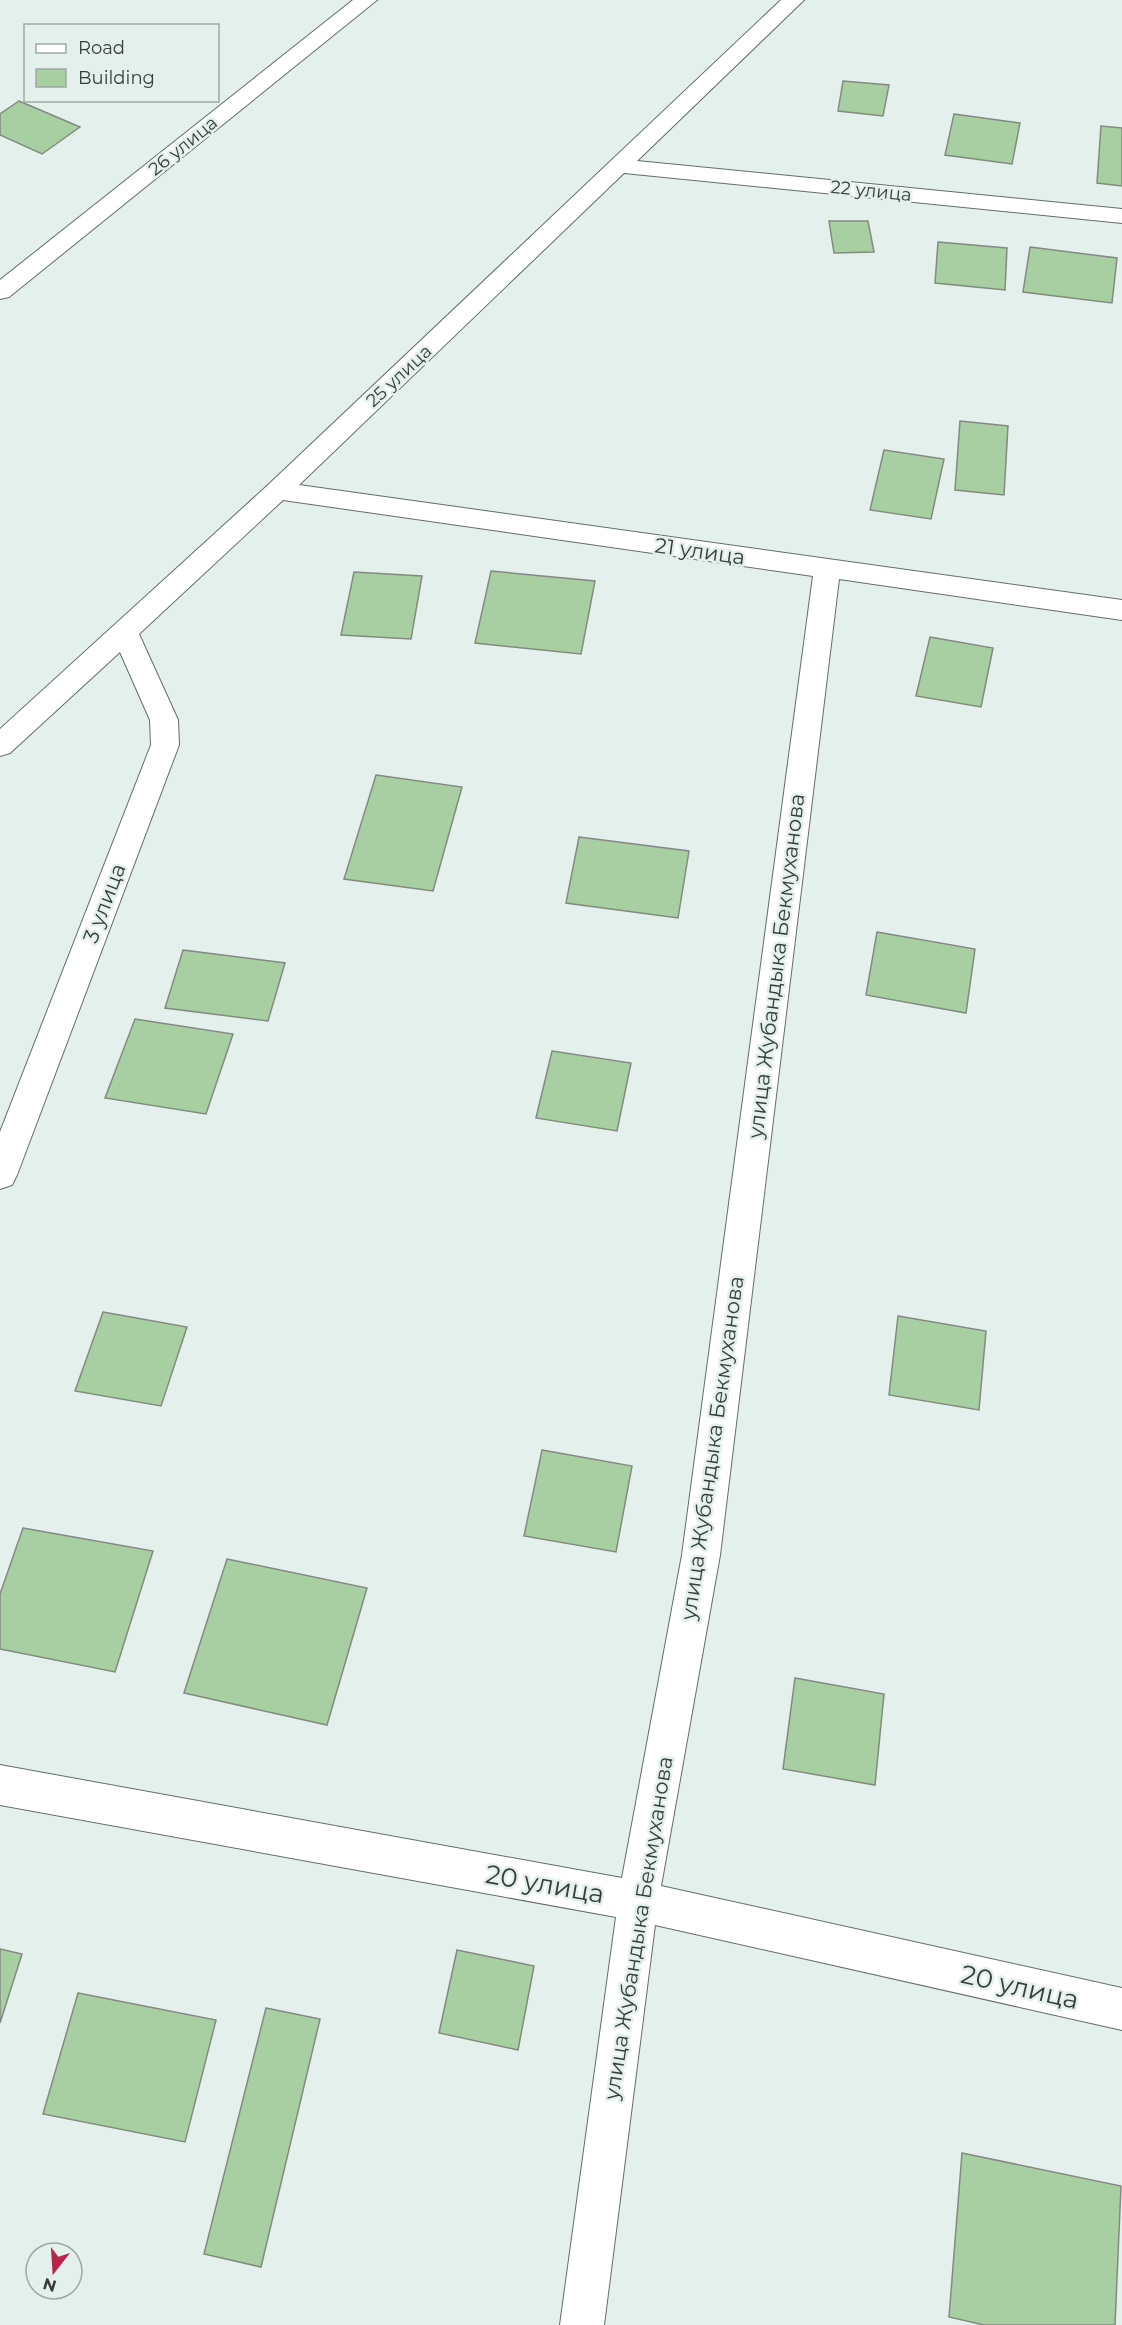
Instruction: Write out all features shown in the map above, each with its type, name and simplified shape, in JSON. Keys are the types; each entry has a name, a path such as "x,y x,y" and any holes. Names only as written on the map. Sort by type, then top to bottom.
{"street":[{"name":"26 улица","path":"0,292 366,0"},
{"name":"25 улица","path":"0,746 277,491 793,0"},
{"name":"22 улица","path":"621,166 1122,216"},
{"name":"21 улица","path":"277,491 1122,610"},
{"name":"улица Жубандыка Бекмуханова","path":"582,2325 638,1901 700,1555 827,569"},
{"name":"3 улица","path":"0,1175 165,745 164,720 124,631"},
{"name":"20 улица","path":"0,1785 638,1901 1122,2009"}],"building":[{"path":"843,81 889,85 883,116 838,111"},
{"path":"19,101 80,127 42,154 0,135 0,114"},
{"path":"954,114 1020,123 1012,164 945,155"},
{"path":"1101,126 1122,128 1122,186 1097,183"},
{"path":"829,221 868,221 874,252 834,253"},
{"path":"938,242 1007,248 1005,290 935,283"},
{"path":"1030,247 1117,258 1112,303 1023,292"},
{"path":"960,421 1008,426 1004,495 955,490"},
{"path":"884,450 944,459 931,519 870,510"},
{"path":"491,571 595,581 581,654 475,643"},
{"path":"354,572 422,576 411,639 341,635"},
{"path":"930,637 993,648 981,707 916,696"},
{"path":"376,775 462,787 433,891 344,879"},
{"path":"579,837 689,851 678,918 566,903"},
{"path":"877,932 975,949 966,1013 866,995"},
{"path":"183,950 285,963 268,1021 165,1008"},
{"path":"135,1019 233,1034 206,1114 105,1098"},
{"path":"552,1051 631,1063 617,1131 536,1118"},
{"path":"103,1312 187,1327 161,1406 75,1391"},
{"path":"898,1316 986,1331 979,1410 889,1395"},
{"path":"542,1450 632,1466 616,1552 524,1536"},
{"path":"23,1528 153,1551 115,1672 0,1649 0,1594"},
{"path":"227,1559 367,1588 327,1725 184,1693"},
{"path":"795,1678 884,1694 875,1785 783,1769"},
{"path":"0,1949 22,1954 0,2023"},
{"path":"457,1950 534,1966 518,2050 439,2033"},
{"path":"78,1993 216,2020 185,2142 43,2114"},
{"path":"266,2008 320,2019 261,2267 204,2254"},
{"path":"962,2153 1121,2186 1115,2325 984,2325 949,2317"}]}
